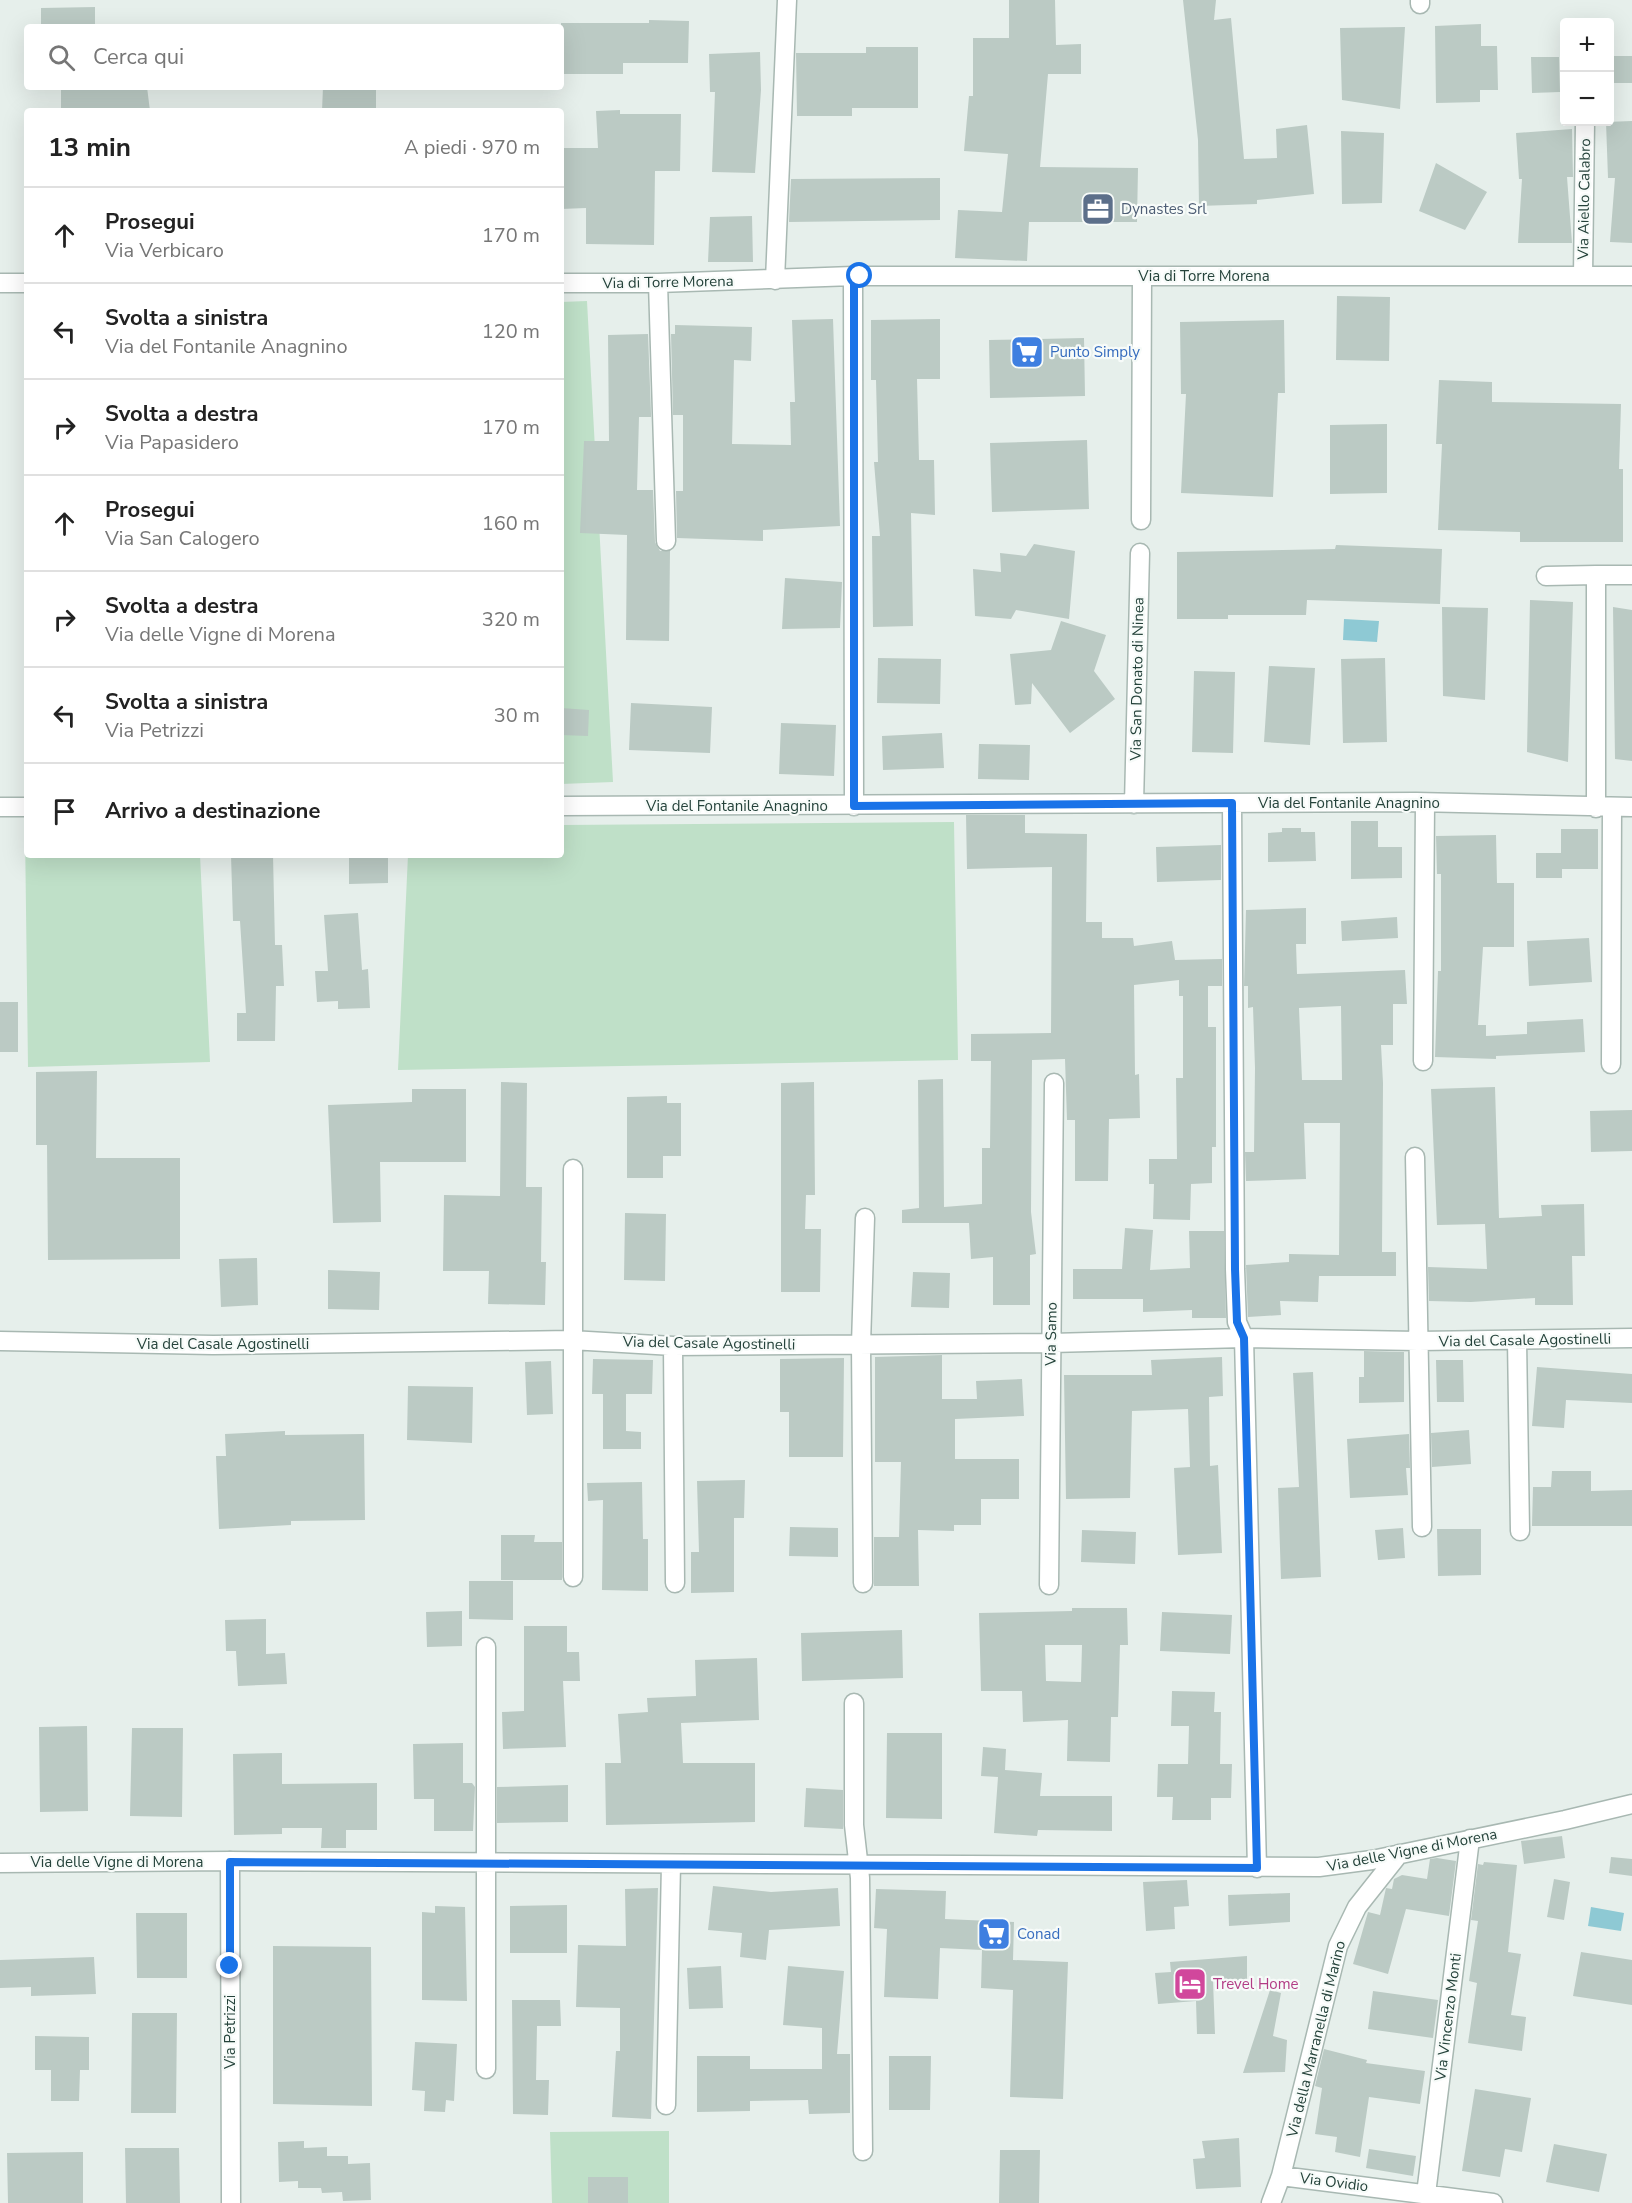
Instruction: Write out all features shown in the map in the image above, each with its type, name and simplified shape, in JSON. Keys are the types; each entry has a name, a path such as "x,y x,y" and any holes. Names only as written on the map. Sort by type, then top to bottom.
{"street":[{"path":"775,280 787,0"},
{"name":"Via Aiello Calabro","path":"1583,276 1585,126"},
{"path":"854,276 854,806"},
{"name":"Via di Torre Morena","path":"564,283 658,283 854,276 1632,276"},
{"path":"1141,520 1142,276"},
{"path":"0,283 24,283"},
{"path":"658,283 666,541"},
{"name":"Via San Donato di Ninea","path":"1134,804 1140,554"},
{"path":"1596,575 1611,1064"},
{"path":"1546,576 1632,575"},
{"path":"1232,803 1235,1269 1237,1322 1244,1338 1257,1868"},
{"path":"1423,1061 1425,803"},
{"name":"Via del Fontanile Anagnino","path":"564,806 1425,803 1632,807"},
{"path":"0,807 24,807"},
{"name":"Via Samo","path":"1049,1585 1054,1083"},
{"name":"Via del Casale Agostinelli","path":"1415,1157 1422,1527"},
{"path":"573,1169 571,1340 573,1577"},
{"path":"863,1583 861,1344 865,1218"},
{"name":"Via del Casale Agostinelli","path":"0,1341 213,1345 571,1340 673,1346 1051,1343 1244,1338 1418,1341 1632,1338"},
{"path":"1517,1340 1520,1531"},
{"path":"673,1346 675,1583"},
{"path":"486,1647 486,2069"},
{"path":"854,1704 854,1834 860,1878 863,2151"},
{"name":"Via delle Vigne di Morena","path":"0,1863 486,1863 1257,1868 1332,1866 1399,1854 1632,1804"},
{"name":"Via Vincenzo Monti","path":"1426,2194 1470,1839"},
{"name":"Via della Marranella di Marino","path":"1271,2203 1281,2176 1338,1946 1357,1907 1399,1854"},
{"name":"Via Petrizzi","path":"230,1862 231,2203"},
{"path":"666,2105 670,1864"},
{"name":"Via Ovidio","path":"1281,2176 1398,2197 1426,2194 1493,2203"}],"green space":[{"path":"587,301 613,782 564,784 564,302"},
{"path":"954,822 958,1060 398,1070 408,858 564,858 564,825"},
{"path":"25,858 200,858 210,1062 28,1067"},
{"path":"669,2131 669,2203 552,2203 550,2132"}],"water":[{"path":"1344,619 1379,621 1377,642 1343,640"},
{"path":"1591,1907 1624,1913 1621,1931 1588,1926"}],"building":[{"path":"1009,0 1055,0 1056,45 1081,44 1081,74 1048,74 1040,167 1138,168 1137,222 1029,222 1027,261 955,258 958,210 1002,212 1008,154 964,151 969,96 973,96 973,38 1009,38"},
{"path":"1183,0 1216,0 1214,20 1231,18 1244,159 1277,158 1276,129 1307,125 1314,194 1257,200 1257,204 1199,206 1198,140"},
{"path":"95,7 95,24 41,24 41,8"},
{"path":"649,20 689,21 688,63 623,63 623,74 564,74 564,24 561,23 649,23"},
{"path":"1481,24 1481,46 1497,46 1498,90 1480,90 1480,102 1436,103 1435,26"},
{"path":"1405,27 1400,109 1342,100 1340,28"},
{"path":"866,47 918,47 918,108 852,108 852,116 797,116 796,53 866,53"},
{"path":"760,52 761,90 755,173 712,172 715,92 710,92 709,54"},
{"path":"1614,56 1632,56 1632,83 1614,83"},
{"path":"1531,57 1559,57 1560,92 1532,93"},
{"path":"61,90 147,90 150,108 61,108"},
{"path":"323,90 376,90 376,108 322,108"},
{"path":"620,110 620,114 681,114 680,171 655,171 654,245 586,244 586,208 564,209 564,148 598,148 596,111"},
{"path":"1632,121 1632,243 1610,242 1615,178 1608,178 1606,126 1614,126 1614,122"},
{"path":"1572,129 1573,177 1567,177 1572,243 1518,243 1522,179 1519,179 1516,133"},
{"path":"1341,131 1384,133 1382,203 1342,204"},
{"path":"1436,163 1487,192 1465,230 1419,211"},
{"path":"940,178 940,220 789,222 791,179"},
{"path":"752,216 753,262 708,262 710,217"},
{"path":"1337,296 1390,297 1389,361 1336,360"},
{"path":"833,319 840,526 763,530 763,541 677,538 676,491 683,491 683,415 673,415 671,334 675,334 675,325 752,327 751,361 734,360 732,444 791,445 790,402 795,402 792,320"},
{"path":"940,319 940,379 917,379 919,460 934,460 935,515 911,513 913,626 873,627 872,536 880,536 874,462 878,462 876,380 871,380 871,320"},
{"path":"1284,320 1285,393 1278,393 1273,497 1181,493 1186,394 1181,394 1180,322"},
{"path":"648,334 651,417 639,417 637,490 653,490 655,542 660,551 670,551 669,641 626,640 627,535 580,533 584,441 609,441 608,335"},
{"path":"1084,338 1085,396 990,398 989,340"},
{"path":"1439,380 1492,382 1492,402 1621,404 1619,469 1623,469 1623,542 1520,542 1520,532 1438,530 1442,444 1436,444"},
{"path":"1387,424 1387,493 1330,494 1330,425"},
{"path":"1087,440 1089,509 992,512 990,443"},
{"path":"1034,544 1075,551 1069,619 1016,610 1011,619 975,616 973,569 1001,572 1000,553 1026,556"},
{"path":"1336,545 1442,549 1440,604 1307,600 1306,615 1228,615 1228,619 1177,619 1177,552 1335,549"},
{"path":"785,578 842,582 840,628 782,629"},
{"path":"1530,600 1573,602 1568,762 1527,752"},
{"path":"1442,607 1488,608 1485,700 1443,696"},
{"path":"1613,607 1632,610 1632,761 1615,759"},
{"path":"1061,621 1106,635 1094,671 1115,699 1070,733 1032,683 1031,704 1015,705 1010,654 1051,650"},
{"path":"878,658 941,659 940,704 877,703"},
{"path":"1385,658 1387,742 1343,743 1341,659"},
{"path":"1269,666 1315,668 1310,745 1264,742"},
{"path":"1194,671 1235,672 1233,753 1192,752"},
{"path":"631,703 712,707 710,753 629,750"},
{"path":"564,708 589,710 588,736 564,735"},
{"path":"781,723 836,725 834,776 779,774"},
{"path":"942,733 944,768 883,770 882,736"},
{"path":"979,744 1030,745 1029,780 978,779"},
{"path":"966,815 1025,815 1025,833 1087,834 1086,922 1102,922 1102,938 1133,938 1134,946 1172,941 1175,960 1222,959 1222,986 1208,986 1208,1027 1216,1027 1216,1147 1212,1147 1212,1183 1191,1184 1190,1220 1153,1219 1154,1184 1149,1184 1149,1159 1177,1159 1176,1078 1183,1078 1183,996 1179,996 1179,980 1134,985 1135,1075 1139,1074 1140,1118 1109,1119 1108,1181 1075,1181 1075,1120 1067,1120 1065,1059 1032,1060 1031,1212 1036,1254 1030,1255 1030,1305 993,1305 993,1257 971,1259 969,1223 902,1223 902,1210 919,1208 918,1080 943,1079 944,1207 982,1204 982,1148 990,1148 991,1061 971,1061 971,1034 1051,1033 1052,867 967,869"},
{"path":"1351,821 1378,821 1378,847 1402,847 1402,878 1351,879"},
{"path":"1282,828 1301,828 1301,832 1315,832 1316,861 1268,862 1268,833 1282,832"},
{"path":"1561,829 1598,829 1598,869 1562,869 1562,878 1536,878 1536,853 1561,853"},
{"path":"1496,835 1497,883 1514,883 1514,947 1483,947 1478,1025 1486,1025 1486,1036 1527,1034 1527,1022 1583,1019 1585,1052 1496,1056 1496,1059 1435,1057 1438,971 1441,971 1441,874 1437,874 1436,836"},
{"path":"1221,845 1221,880 1157,882 1156,847"},
{"path":"231,858 273,858 275,945 282,945 284,986 276,986 275,1041 237,1041 237,1013 246,1013 240,921 233,921"},
{"path":"349,858 388,858 388,883 349,884"},
{"path":"1306,908 1306,944 1296,944 1297,974 1405,970 1407,1004 1393,1004 1393,1045 1381,1045 1383,1083 1382,1252 1396,1252 1396,1276 1319,1276 1318,1302 1280,1301 1281,1315 1248,1317 1246,1265 1289,1262 1289,1254 1339,1255 1340,1123 1304,1123 1306,1179 1246,1181 1245,1152 1254,1152 1255,1068 1253,1007 1248,1008 1248,986 1244,986 1246,910","holes":["1341,1006 1342,1080 1302,1080 1299,1008"]},
{"path":"358,913 362,970 368,969 370,1008 338,1009 338,1001 317,1002 315,971 328,971 324,915"},
{"path":"1397,917 1398,938 1342,941 1341,921"},
{"path":"1589,938 1592,982 1529,986 1527,941"},
{"path":"0,1002 18,1002 18,1052 0,1052"},
{"path":"97,1071 96,1158 180,1158 180,1259 48,1260 47,1145 36,1145 36,1072"},
{"path":"501,1082 527,1083 526,1187 542,1187 541,1262 546,1262 545,1305 488,1304 489,1271 443,1271 444,1195 500,1196"},
{"path":"814,1082 815,1195 806,1195 805,1229 821,1229 820,1292 781,1292 781,1083"},
{"path":"1495,1087 1499,1218 1542,1216 1541,1205 1584,1204 1585,1256 1572,1256 1573,1305 1535,1305 1535,1298 1471,1302 1429,1301 1428,1267 1487,1269 1485,1224 1437,1225 1431,1089"},
{"path":"412,1089 466,1089 466,1162 380,1162 381,1222 333,1223 328,1105 412,1102"},
{"path":"667,1096 667,1103 681,1103 681,1156 663,1156 663,1178 627,1178 627,1097"},
{"path":"1632,1110 1632,1151 1591,1152 1590,1111"},
{"path":"625,1213 666,1214 665,1281 624,1280"},
{"path":"1125,1228 1153,1230 1150,1270 1190,1268 1189,1231 1224,1231 1226,1318 1192,1318 1192,1310 1143,1312 1143,1299 1073,1299 1073,1269 1122,1269"},
{"path":"257,1258 258,1305 221,1307 219,1259"},
{"path":"328,1270 380,1272 379,1310 328,1309"},
{"path":"913,1272 950,1273 949,1308 911,1307"},
{"path":"1364,1351 1404,1352 1404,1402 1359,1403 1359,1377 1364,1377"},
{"path":"942,1355 942,1399 977,1399 976,1381 1022,1379 1024,1416 955,1419 955,1459 1019,1459 1019,1499 981,1499 981,1525 954,1525 954,1531 918,1530 919,1586 874,1586 874,1537 899,1537 901,1462 875,1462 875,1357"},
{"path":"1222,1357 1223,1396 1209,1397 1210,1466 1218,1465 1222,1553 1178,1555 1174,1468 1190,1467 1188,1409 1132,1411 1130,1498 1066,1499 1064,1375 1152,1375 1151,1360"},
{"path":"844,1358 843,1457 789,1457 789,1412 780,1412 780,1359"},
{"path":"593,1359 653,1360 652,1394 626,1394 626,1431 641,1432 641,1449 603,1449 603,1394 592,1394"},
{"path":"1436,1360 1463,1360 1464,1402 1437,1402"},
{"path":"551,1361 553,1414 527,1415 525,1362"},
{"path":"1537,1367 1632,1374 1632,1403 1566,1400 1564,1428 1532,1426"},
{"path":"1313,1372 1321,1577 1281,1579 1278,1488 1299,1487 1293,1373"},
{"path":"408,1386 473,1387 472,1443 407,1440"},
{"path":"1469,1430 1471,1464 1432,1467 1431,1433"},
{"path":"285,1431 285,1435 364,1434 365,1520 291,1521 291,1525 219,1529 216,1456 226,1456 225,1434"},
{"path":"1409,1434 1410,1468 1406,1468 1408,1495 1350,1498 1347,1439"},
{"path":"1552,1471 1591,1471 1591,1491 1632,1490 1632,1526 1532,1526 1533,1487 1551,1487"},
{"path":"745,1480 744,1518 734,1518 734,1592 691,1593 691,1552 699,1552 697,1481"},
{"path":"642,1482 643,1539 648,1539 648,1591 602,1590 603,1500 588,1501 587,1483"},
{"path":"790,1527 838,1528 838,1557 789,1556"},
{"path":"1403,1528 1405,1558 1378,1560 1375,1530"},
{"path":"1437,1529 1481,1529 1481,1575 1438,1576"},
{"path":"1082,1530 1136,1532 1135,1564 1081,1562"},
{"path":"501,1535 535,1535 534,1542 562,1542 562,1580 501,1580"},
{"path":"469,1581 513,1581 513,1620 469,1619"},
{"path":"1072,1608 1127,1608 1128,1645 1120,1645 1118,1717 1111,1717 1110,1762 1067,1761 1068,1720 1023,1722 1022,1691 981,1691 979,1613 1072,1611","holes":["1045,1645 1082,1645 1081,1682 1046,1681"]},
{"path":"462,1611 462,1646 427,1647 426,1612"},
{"path":"1162,1612 1232,1615 1230,1654 1160,1651"},
{"path":"266,1619 266,1654 285,1653 287,1684 238,1686 236,1651 226,1651 225,1620"},
{"path":"524,1626 567,1626 567,1652 579,1652 580,1681 563,1681 566,1747 503,1749 502,1712 524,1711"},
{"path":"902,1630 903,1678 802,1681 801,1633"},
{"path":"757,1658 759,1720 681,1723 683,1763 755,1763 755,1822 606,1825 605,1763 621,1763 618,1714 648,1712 647,1698 696,1696 695,1660"},
{"path":"1172,1691 1215,1692 1214,1712 1221,1712 1220,1764 1232,1764 1231,1798 1211,1798 1211,1820 1172,1820 1173,1797 1157,1797 1158,1764 1188,1764 1189,1726 1171,1726"},
{"path":"87,1726 88,1811 40,1812 39,1727"},
{"path":"132,1728 183,1728 182,1817 130,1816"},
{"path":"887,1733 942,1733 942,1819 886,1818"},
{"path":"463,1743 463,1783 472,1783 475,1787 473,1831 434,1831 434,1799 414,1799 413,1744"},
{"path":"983,1747 1006,1749 1005,1770 1042,1773 1040,1796 1112,1796 1112,1831 1038,1830 1037,1836 994,1833 998,1777 981,1776"},
{"path":"282,1753 282,1784 377,1783 377,1830 346,1830 346,1848 321,1848 322,1828 282,1828 282,1834 234,1835 233,1754"},
{"path":"568,1785 568,1822 497,1823 497,1787"},
{"path":"806,1788 843,1790 843,1829 804,1827"},
{"path":"1562,1836 1565,1858 1524,1864 1521,1841"},
{"path":"1611,1857 1632,1859 1632,1876 1609,1873"},
{"path":"1430,1859 1456,1861 1449,1916 1406,1909 1388,1974 1353,1964 1368,1912 1380,1915 1386,1888 1392,1889 1394,1879 1402,1875 1427,1879"},
{"path":"1484,1862 1517,1865 1508,1952 1521,1954 1511,2015 1526,2017 1522,2051 1468,2043 1477,1983 1469,1981 1478,1921 1471,1920 1478,1864 1483,1865"},
{"path":"1554,1879 1570,1882 1564,1920 1547,1917"},
{"path":"1187,1880 1189,1906 1174,1907 1175,1929 1146,1931 1143,1882"},
{"path":"713,1886 771,1892 838,1888 840,1926 769,1930 766,1960 740,1957 742,1933 708,1930"},
{"path":"658,1888 651,2119 612,2117 616,2051 620,2051 620,2008 576,2007 578,1945 626,1946 625,1889"},
{"path":"876,1889 946,1891 945,1919 1014,1922 1013,1960 1068,1962 1063,2099 1010,2097 1013,1990 981,1988 982,1950 940,1948 938,1999 884,1997 887,1929 874,1928"},
{"path":"1290,1893 1290,1922 1229,1926 1228,1895"},
{"path":"567,1905 567,1953 510,1953 510,1906"},
{"path":"435,1906 465,1907 467,2001 422,2000 422,1912 435,1913"},
{"path":"136,1913 187,1913 187,1978 137,1978"},
{"path":"273,1946 371,1947 372,2106 273,2104"},
{"path":"1581,1952 1632,1960 1632,2005 1573,1996"},
{"path":"1247,1956 1247,1980 1213,1981 1215,2034 1197,2034 1196,2001 1158,2004 1155,1973 1171,1972 1170,1962"},
{"path":"94,1957 96,1994 31,1996 31,1987 0,1988 0,1960"},
{"path":"721,1966 723,2008 689,2009 687,1968"},
{"path":"788,1966 844,1971 837,2054 850,2054 850,2113 809,2114 808,2100 750,2101 750,2111 697,2112 697,2056 750,2056 750,2069 822,2069 822,2028 783,2025"},
{"path":"1270,1990 1281,1993 1273,2036 1287,2040 1285,2072 1243,2073"},
{"path":"1373,1991 1438,2000 1433,2038 1368,2029"},
{"path":"512,2000 560,2000 561,2026 537,2026 536,2080 549,2080 548,2115 513,2114"},
{"path":"132,2013 177,2013 176,2113 131,2113"},
{"path":"35,2036 89,2037 89,2070 80,2070 79,2101 51,2101 51,2070 35,2070"},
{"path":"415,2042 457,2044 454,2101 446,2100 445,2112 424,2111 425,2091 412,2090"},
{"path":"1324,2049 1367,2060 1366,2063 1425,2071 1420,2104 1369,2097 1360,2157 1335,2152 1337,2137 1315,2134 1322,2088 1315,2086"},
{"path":"889,2056 931,2056 930,2110 889,2110"},
{"path":"1475,2089 1531,2098 1522,2152 1505,2149 1500,2177 1462,2171"},
{"path":"1239,2138 1241,2187 1196,2189 1193,2159 1205,2158 1202,2141"},
{"path":"304,2141 304,2148 327,2147 327,2156 348,2156 348,2164 370,2163 371,2200 343,2201 342,2192 322,2193 321,2188 298,2188 298,2181 279,2182 278,2142"},
{"path":"1554,2144 1607,2154 1599,2192 1546,2182"},
{"path":"125,2148 179,2148 180,2203 126,2203"},
{"path":"1369,2149 1416,2156 1413,2176 1366,2168"},
{"path":"1000,2150 1040,2150 1039,2203 999,2203"},
{"path":"83,2152 83,2203 8,2203 7,2153"},
{"path":"588,2177 628,2177 628,2203 588,2203"}],"place":[{"name":"Dynastes Srl","path":"1098,209"},
{"name":"Punto Simply","path":"1027,352"},
{"name":"Conad","path":"994,1934"},
{"name":"Trevel Home","path":"1190,1984"}],"route":[{"path":"230,1966 230,1862 1257,1868 1244,1338 1237,1322 1235,1269 1232,803 854,806 854,276 860,276"}]}
